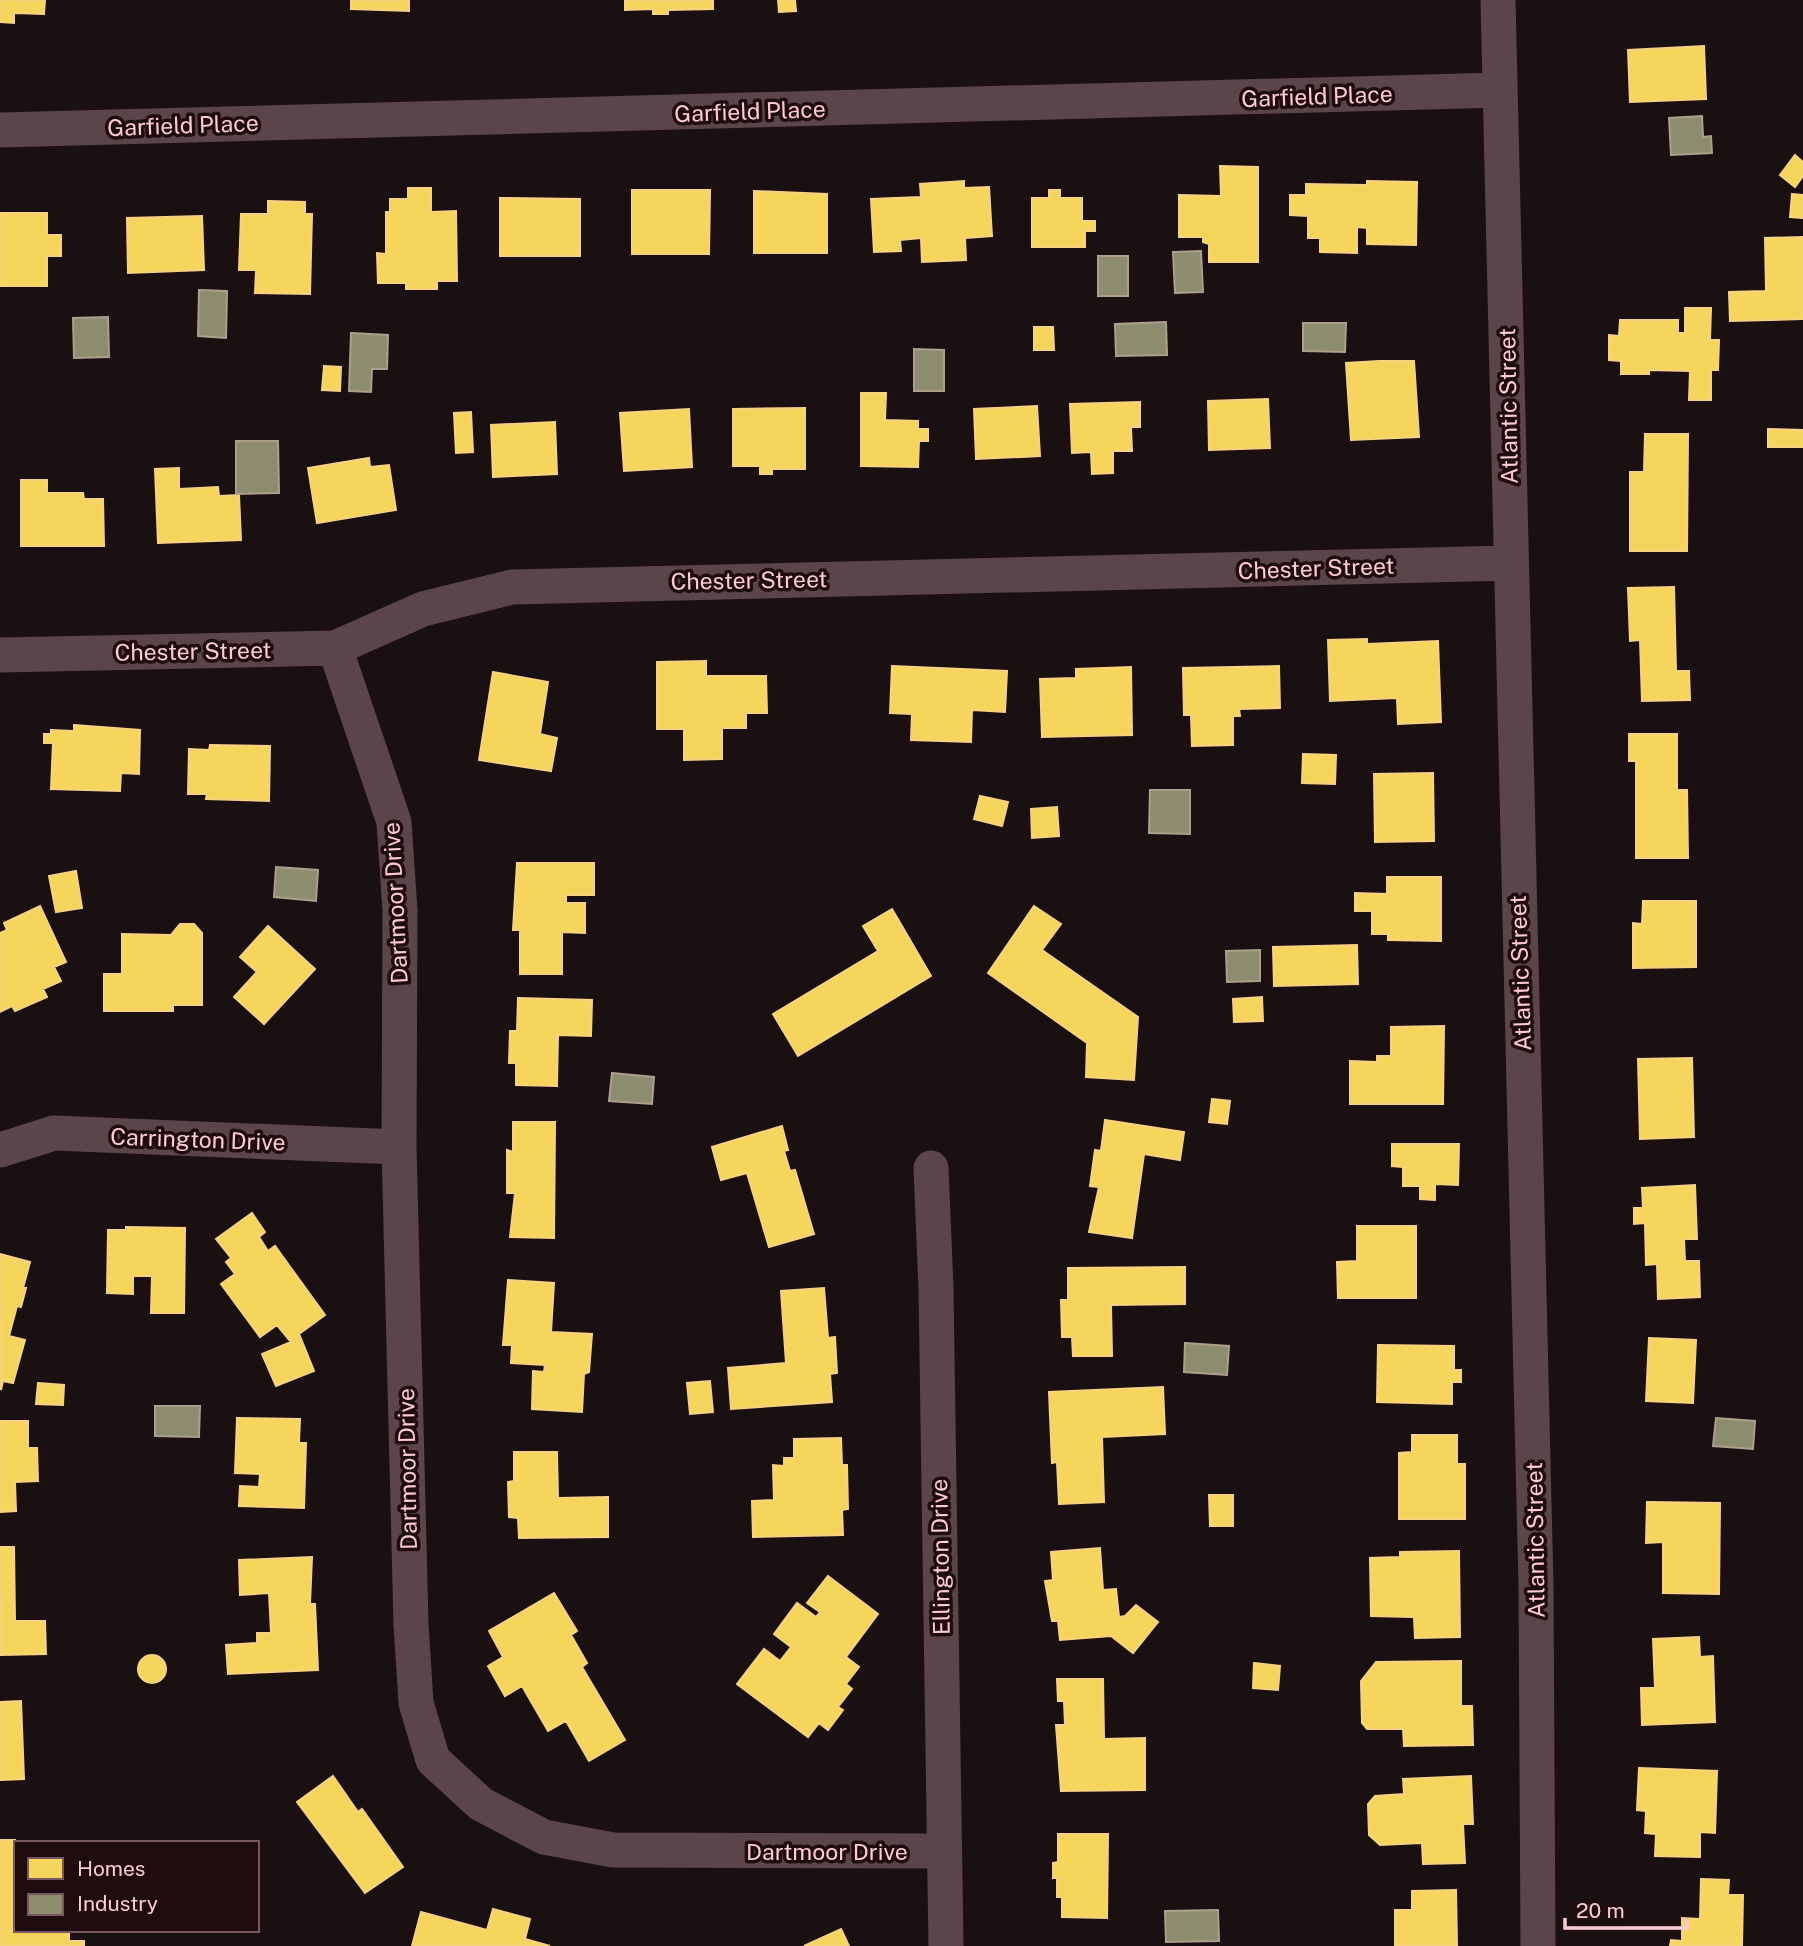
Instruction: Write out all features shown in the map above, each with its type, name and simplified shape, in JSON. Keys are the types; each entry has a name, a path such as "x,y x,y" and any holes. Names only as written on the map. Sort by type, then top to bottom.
{"street":[{"name":"Atlantic Street","path":"1497,0 1506,248 1510,563 1536,1586 1538,1946"},
{"name":"Garfield Place","path":"0,130 1500,90"},
{"name":"Chester Street","path":"0,655 335,648 423,609 512,587 1510,563"},
{"name":"Dartmoor Drive","path":"335,648 394,822 400,911 399,1147 415,1690 416,1703 433,1760 481,1804 544,1837 613,1850 944,1851"},
{"name":"Carrington Drive","path":"0,1150 54,1133 399,1147"},
{"name":"Ellington Drive","path":"931,1168 936,1289 946,1946"}],"building: Homes":[{"path":"0,0 45,0 44,14 14,13 14,23 0,22"},
{"path":"351,0 409,0 409,11 351,9"},
{"path":"625,0 713,0 713,9 668,10 668,14 653,14 653,9 625,10"},
{"path":"778,0 795,0 796,11 779,12"},
{"path":"1704,46 1706,99 1630,102 1628,50"},
{"path":"1795,155 1803,162 1803,176 1795,187 1780,175"},
{"path":"1220,166 1258,167 1258,262 1209,262 1209,244 1203,242 1203,237 1179,237 1179,195 1221,196"},
{"path":"964,181 964,188 989,187 992,236 965,238 966,260 922,262 921,238 900,240 901,251 874,252 871,199 921,197 920,184"},
{"path":"1367,181 1417,182 1416,245 1367,244 1367,228 1357,227 1357,253 1320,252 1320,238 1308,238 1308,216 1290,215 1290,195 1306,195 1306,184 1367,185"},
{"path":"408,188 431,188 431,212 456,211 457,281 437,281 437,289 406,289 406,283 378,283 377,253 386,254 386,212 390,212 390,199 408,199"},
{"path":"632,190 710,190 709,254 632,254"},
{"path":"1049,190 1060,190 1060,198 1082,198 1082,221 1095,221 1095,231 1085,231 1085,247 1032,247 1032,198 1049,198"},
{"path":"754,191 827,194 827,253 754,253"},
{"path":"1792,194 1803,195 1803,218 1790,217"},
{"path":"500,198 580,199 580,256 500,256"},
{"path":"268,201 305,202 305,214 312,214 310,294 255,293 256,270 239,270 241,214 268,214"},
{"path":"0,213 47,213 47,235 61,235 61,256 47,256 47,286 0,286"},
{"path":"202,216 204,270 128,273 127,218"},
{"path":"1803,237 1803,319 1730,321 1729,292 1766,291 1765,238"},
{"path":"1685,308 1711,308 1710,340 1719,340 1718,370 1711,370 1711,400 1689,400 1690,371 1649,370 1649,374 1621,374 1621,361 1609,360 1609,335 1619,336 1620,320 1678,320 1678,333 1685,333"},
{"path":"1034,327 1053,327 1054,350 1034,350"},
{"path":"1414,361 1419,437 1351,440 1346,363"},
{"path":"324,366 341,367 340,391 322,390"},
{"path":"861,393 886,393 885,420 918,421 918,429 928,429 928,441 919,441 918,467 861,466"},
{"path":"1268,399 1270,448 1209,450 1208,401"},
{"path":"1140,402 1140,427 1131,427 1132,451 1113,451 1113,473 1092,474 1091,452 1072,453 1070,404"},
{"path":"1037,406 1040,456 976,459 974,409"},
{"path":"805,408 805,469 772,469 772,474 760,474 760,466 733,466 733,409"},
{"path":"689,409 692,467 624,471 620,413"},
{"path":"471,412 473,452 456,453 454,413"},
{"path":"555,422 557,474 493,477 491,425"},
{"path":"1768,429 1803,430 1803,447 1768,447"},
{"path":"1645,434 1688,434 1687,551 1630,551 1630,472 1644,472"},
{"path":"369,458 370,467 389,465 396,510 317,523 308,468"},
{"path":"179,468 179,489 218,487 219,496 239,495 241,540 158,543 155,469"},
{"path":"21,480 47,480 47,493 83,493 84,499 103,499 104,546 21,546"},
{"path":"1674,587 1676,671 1689,671 1690,700 1642,701 1640,640 1630,641 1628,588"},
{"path":"1367,639 1367,644 1438,641 1441,722 1398,724 1397,698 1330,701 1328,640"},
{"path":"706,661 706,676 766,676 767,713 746,713 746,728 722,728 722,759 684,760 684,729 657,729 657,662"},
{"path":"892,666 1007,671 1005,712 972,710 971,742 911,740 912,714 890,713"},
{"path":"1279,666 1280,708 1239,709 1240,716 1233,716 1233,745 1192,746 1191,715 1184,715 1183,668"},
{"path":"1131,667 1132,735 1042,737 1040,679 1076,678 1076,669"},
{"path":"493,672 548,682 540,734 557,738 551,771 479,760"},
{"path":"74,725 140,730 139,774 121,773 120,791 51,789 53,743 44,743 44,734 51,734 51,730 74,731"},
{"path":"1629,734 1677,734 1677,790 1687,790 1688,858 1636,858 1636,761 1629,761"},
{"path":"210,745 270,746 269,801 206,799 207,794 188,794 189,749 209,750"},
{"path":"1303,754 1336,755 1335,784 1302,783"},
{"path":"1433,773 1434,841 1375,842 1374,774"},
{"path":"980,796 1008,802 1002,826 974,819"},
{"path":"1057,807 1059,836 1032,838 1031,809"},
{"path":"517,863 594,863 594,895 566,895 566,903 585,903 585,933 562,932 562,974 520,974 520,930 513,930"},
{"path":"76,871 82,908 56,912 49,876"},
{"path":"1387,877 1441,877 1441,941 1388,940 1388,934 1372,934 1372,911 1355,911 1355,893 1387,894"},
{"path":"1643,901 1696,901 1696,967 1633,968 1633,923 1642,924"},
{"path":"40,906 66,962 54,967 61,981 43,989 47,997 15,1011 12,1006 0,1012 0,933 7,930 4,923"},
{"path":"1034,906 1061,924 1042,950 1138,1017 1134,1080 1086,1077 1087,1043 988,973"},
{"path":"892,909 931,976 798,1056 773,1014 878,951 863,926"},
{"path":"180,924 194,924 202,933 202,1005 173,1005 173,1011 104,1011 104,974 122,974 122,934 171,935"},
{"path":"268,926 315,969 264,1024 234,997 257,972 240,957"},
{"path":"1357,945 1358,984 1274,986 1273,947"},
{"path":"1262,997 1263,1021 1234,1022 1233,999"},
{"path":"518,998 592,1000 591,1036 558,1035 557,1086 516,1085 516,1063 509,1063 510,1031 517,1031"},
{"path":"1444,1026 1443,1104 1350,1104 1350,1061 1377,1062 1377,1056 1391,1056 1391,1027"},
{"path":"1692,1058 1694,1137 1640,1139 1638,1059"},
{"path":"1212,1099 1230,1101 1227,1124 1209,1122"},
{"path":"1105,1120 1184,1132 1180,1160 1144,1154 1132,1238 1089,1232 1099,1187 1090,1186 1095,1150 1101,1151"},
{"path":"513,1122 555,1122 554,1238 510,1237 515,1193 507,1193 507,1150 513,1152"},
{"path":"782,1126 788,1150 784,1151 790,1171 795,1170 814,1234 769,1247 747,1173 721,1180 712,1147"},
{"path":"1392,1144 1459,1144 1458,1185 1435,1184 1435,1200 1420,1199 1420,1186 1403,1186 1403,1167 1392,1166"},
{"path":"1695,1185 1697,1239 1684,1239 1685,1261 1699,1261 1700,1297 1658,1299 1657,1264 1646,1265 1645,1223 1634,1224 1634,1208 1643,1208 1642,1188"},
{"path":"252,1213 265,1232 259,1237 268,1251 275,1246 325,1315 299,1334 314,1371 276,1386 262,1354 291,1342 277,1325 260,1337 221,1284 235,1274 226,1262 231,1258 216,1239"},
{"path":"1357,1226 1416,1226 1416,1298 1338,1298 1337,1262 1357,1261"},
{"path":"126,1227 185,1228 184,1313 151,1313 152,1276 133,1276 133,1294 107,1293 108,1230 126,1230"},
{"path":"0,1254 30,1262 21,1307 17,1306 9,1336 25,1340 13,1383 3,1381 1,1390"},
{"path":"1185,1267 1185,1304 1111,1305 1112,1356 1073,1356 1072,1337 1062,1337 1061,1300 1068,1300 1068,1268"},
{"path":"508,1280 554,1283 551,1332 592,1334 589,1372 584,1374 582,1412 532,1409 533,1371 544,1372 545,1365 511,1363 512,1345 503,1345"},
{"path":"824,1288 828,1338 835,1337 837,1373 830,1374 832,1402 731,1409 728,1368 786,1363 781,1291"},
{"path":"1649,1338 1696,1340 1693,1403 1646,1401"},
{"path":"1378,1345 1454,1346 1454,1370 1461,1370 1461,1382 1452,1382 1452,1404 1377,1402"},
{"path":"710,1381 713,1412 690,1414 687,1383"},
{"path":"38,1383 64,1385 63,1405 36,1404"},
{"path":"1163,1387 1165,1434 1102,1437 1104,1502 1059,1504 1057,1462 1052,1463 1049,1392"},
{"path":"237,1418 300,1419 299,1443 306,1443 304,1508 239,1506 240,1486 259,1487 260,1474 235,1473"},
{"path":"0,1421 28,1421 28,1448 37,1448 38,1481 15,1482 16,1511 0,1512"},
{"path":"1412,1435 1457,1435 1457,1464 1465,1464 1465,1519 1399,1519 1399,1453 1412,1452"},
{"path":"841,1438 842,1465 847,1465 848,1509 842,1510 843,1535 753,1537 752,1501 774,1500 773,1465 784,1466 784,1458 794,1458 794,1439"},
{"path":"514,1452 557,1452 558,1498 608,1497 608,1537 519,1538 518,1518 509,1517 508,1482 514,1481"},
{"path":"1209,1495 1233,1495 1233,1526 1210,1526"},
{"path":"1647,1502 1720,1503 1719,1594 1663,1593 1663,1542 1646,1543"},
{"path":"0,1547 14,1547 15,1621 45,1621 46,1654 1,1655"},
{"path":"1100,1548 1103,1590 1116,1589 1119,1617 1125,1616 1136,1605 1158,1622 1133,1653 1111,1636 1060,1640 1058,1621 1052,1621 1045,1581 1053,1580 1051,1552"},
{"path":"1459,1551 1460,1637 1415,1638 1414,1617 1371,1616 1370,1558 1400,1557 1400,1552"},
{"path":"312,1557 310,1604 315,1604 318,1670 228,1674 226,1645 257,1643 257,1633 271,1633 269,1593 240,1595 239,1560"},
{"path":"828,1576 878,1614 846,1657 859,1667 846,1684 852,1689 838,1707 843,1710 828,1730 819,1723 808,1737 737,1684 764,1649 780,1661 791,1647 774,1634 797,1603 816,1617 820,1612 807,1603"},
{"path":"554,1593 577,1631 571,1635 587,1663 582,1667 625,1740 589,1761 566,1721 548,1731 522,1686 505,1696 488,1666 503,1657 489,1631"},
{"path":"1699,1637 1700,1657 1713,1656 1715,1722 1642,1725 1641,1688 1655,1688 1653,1639"},
{"path":"152,1655 162,1659 166,1669 162,1679 152,1683 142,1679 138,1669 142,1659"},
{"path":"1461,1661 1461,1706 1472,1706 1473,1745 1404,1746 1403,1729 1367,1729 1362,1723 1361,1681 1376,1662"},
{"path":"1254,1663 1280,1666 1278,1690 1253,1688"},
{"path":"1057,1679 1103,1679 1104,1739 1145,1738 1145,1790 1061,1791 1056,1725 1065,1725 1064,1701 1058,1701"},
{"path":"21,1701 24,1779 0,1780 0,1702"},
{"path":"1639,1768 1717,1771 1715,1833 1700,1832 1700,1857 1655,1856 1656,1834 1645,1833 1646,1811 1637,1810"},
{"path":"333,1776 358,1812 362,1809 403,1867 365,1893 297,1802"},
{"path":"1471,1776 1473,1824 1463,1824 1465,1863 1423,1864 1422,1843 1380,1845 1369,1835 1368,1804 1375,1796 1404,1794 1403,1779"},
{"path":"1058,1834 1108,1834 1107,1918 1062,1917 1062,1897 1057,1897 1057,1878 1053,1878 1053,1863 1058,1862"},
{"path":"0,1840 15,1840 14,1932 69,1932 69,1941 84,1941 84,1946 0,1946"},
{"path":"1701,1879 1729,1880 1728,1895 1743,1895 1742,1946 1670,1946 1671,1940 1682,1941 1682,1918 1700,1919"},
{"path":"1456,1890 1457,1946 1395,1946 1395,1910 1412,1910 1412,1891"},
{"path":"493,1909 530,1919 525,1939 550,1946 412,1946 421,1912 487,1930"},
{"path":"841,1929 849,1946 804,1946"}],"building: Industry":[{"path":"1702,116 1703,137 1711,136 1712,153 1671,155 1669,118"},
{"path":"1201,251 1203,292 1175,293 1173,252"},
{"path":"1098,256 1128,256 1128,296 1098,296"},
{"path":"199,290 227,291 226,338 198,336"},
{"path":"108,317 109,357 74,358 73,318"},
{"path":"1166,322 1167,355 1116,356 1115,324"},
{"path":"1303,323 1346,323 1345,352 1303,351"},
{"path":"351,333 388,335 387,369 372,369 371,392 349,391"},
{"path":"914,349 944,350 944,391 914,391"},
{"path":"236,441 278,441 279,493 236,494"},
{"path":"1150,790 1190,790 1190,834 1149,833"},
{"path":"276,867 318,870 316,901 274,897"},
{"path":"1260,950 1260,981 1227,982 1226,951"},
{"path":"612,1073 654,1077 652,1104 609,1101"},
{"path":"1185,1343 1229,1346 1227,1375 1184,1372"},
{"path":"155,1406 200,1406 199,1437 155,1436"},
{"path":"1716,1418 1755,1421 1753,1449 1713,1446"},
{"path":"1218,1910 1219,1941 1166,1942 1165,1911"}]}
